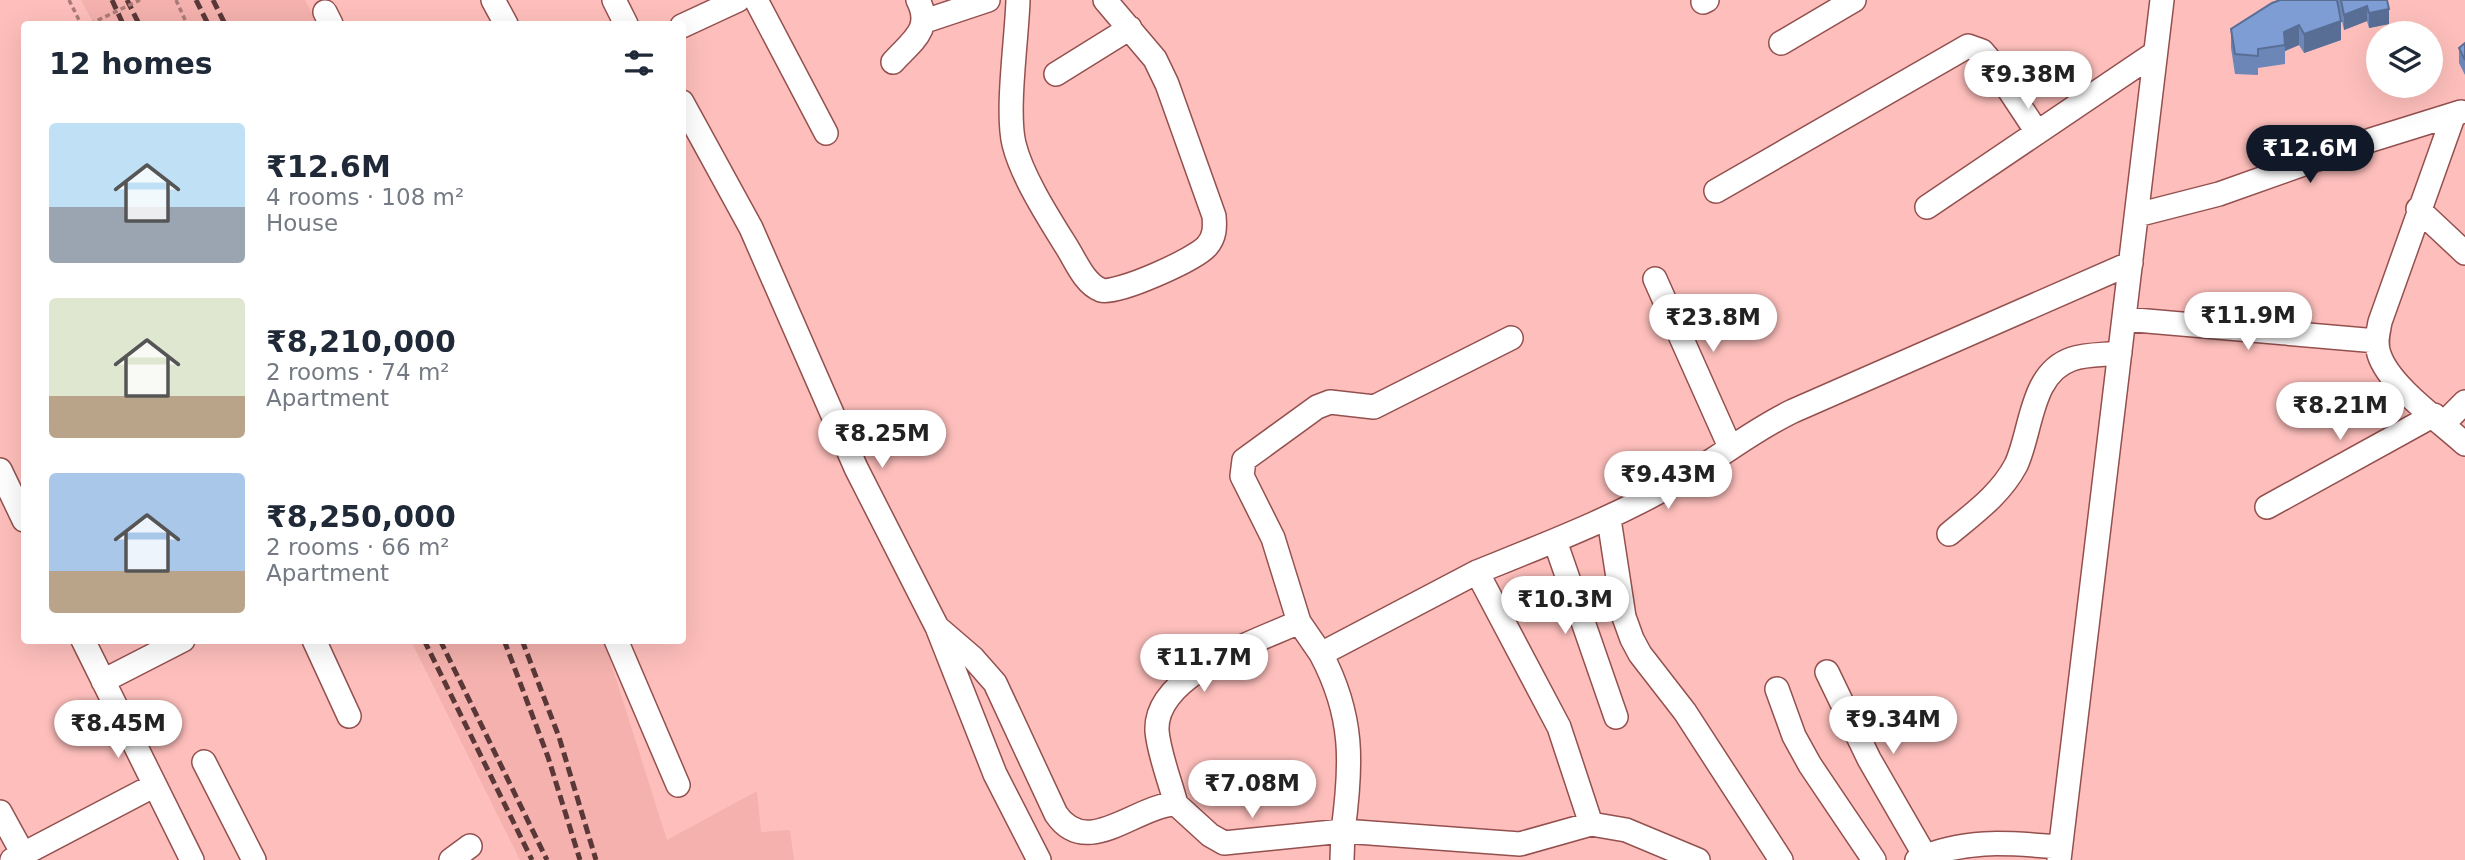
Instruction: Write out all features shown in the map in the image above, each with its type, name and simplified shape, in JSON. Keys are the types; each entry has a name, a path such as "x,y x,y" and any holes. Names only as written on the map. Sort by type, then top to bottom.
{"street":[{"path":"494,0 504,21"},
{"path":"614,0 624,21"},
{"path":"686,24 738,0"},
{"path":"756,0 825,133"},
{"path":"893,62 918,35 921,11 988,0"},
{"path":"1018,0 1012,123 1015,146 1055,228 1085,276 1093,285 1116,291 1199,254 1212,238 1215,228 1214,216 1167,84 1155,60 1105,0"},
{"path":"1782,43 1854,0"},
{"path":"1828,673 1921,858 1967,844 1993,841 2059,853 2162,0"},
{"path":"1055,74 1130,28"},
{"path":"1716,191 1968,46 1988,58 2037,132"},
{"path":"1927,207 2155,53"},
{"path":"686,109 751,228 856,468 936,626 995,774 1039,860"},
{"path":"2137,215 2219,194 2371,140 2459,113"},
{"path":"2459,113 2418,209 2380,322 2377,341 2385,366 2396,382 2465,444"},
{"path":"2418,209 2465,253"},
{"path":"1321,654 1477,572 1609,519 1689,475 1763,425 2130,262"},
{"path":"1655,279 1730,447"},
{"path":"2124,319 2377,341"},
{"path":"1342,860 1351,754 1338,687 1321,654 1299,622 1273,537 1240,470 1244,460 1317,407 1330,402 1374,407 1511,338"},
{"path":"1949,534 1995,496 2007,480 2021,452 2040,389 2051,372 2073,358 2120,353"},
{"path":"2267,507 2438,419 2465,402"},
{"path":"0,470 21,514"},
{"path":"1609,519 1624,617 1632,639 1640,654 1685,712 1780,860"},
{"path":"1555,541 1616,718"},
{"path":"1477,572 1559,727 1591,824"},
{"path":"1299,622 1216,660 1181,682 1171,692 1158,717 1157,731 1176,804 1210,835 1224,843 1343,831 1519,852 1591,824 1610,825 1626,830 1698,860"},
{"path":"936,626 973,658 995,682 1056,814 1067,829 1091,835 1176,804"},
{"path":"85,644 192,860"},
{"path":"103,681 175,644"},
{"path":"316,644 349,716"},
{"path":"618,644 678,785"},
{"path":"1777,689 1794,736 1806,758 1874,860"},
{"path":"204,762 254,860"},
{"path":"0,812 18,857 155,785"},
{"path":"451,860 470,846"}],"path":[{"path":"69,0 80,21"},
{"path":"96,21 140,0"},
{"path":"176,0 186,21"}],"shaded area":[{"path":"81,0 305,0 316,21 92,21"},
{"path":"412,644 605,644 667,840 757,791 761,832 790,830 794,860 520,860"}],"building":[{"path":"2280,0 2337,0 2341,21 2304,34 2299,25 2284,32 2285,45 2258,49 2258,56 2235,54 2231,29"},
{"path":"2341,0 2387,0 2389,9 2369,13 2367,6 2344,15"},
{"path":"2465,43 2465,60 2459,48"}],"railway":[{"path":"112,0 122,21"},
{"path":"127,0 138,21"},
{"path":"196,0 206,21"},
{"path":"213,0 224,21"},
{"path":"426,644 532,860"},
{"path":"442,644 547,860"},
{"path":"506,644 548,757 580,860"},
{"path":"524,644 559,737 596,860"}]}
